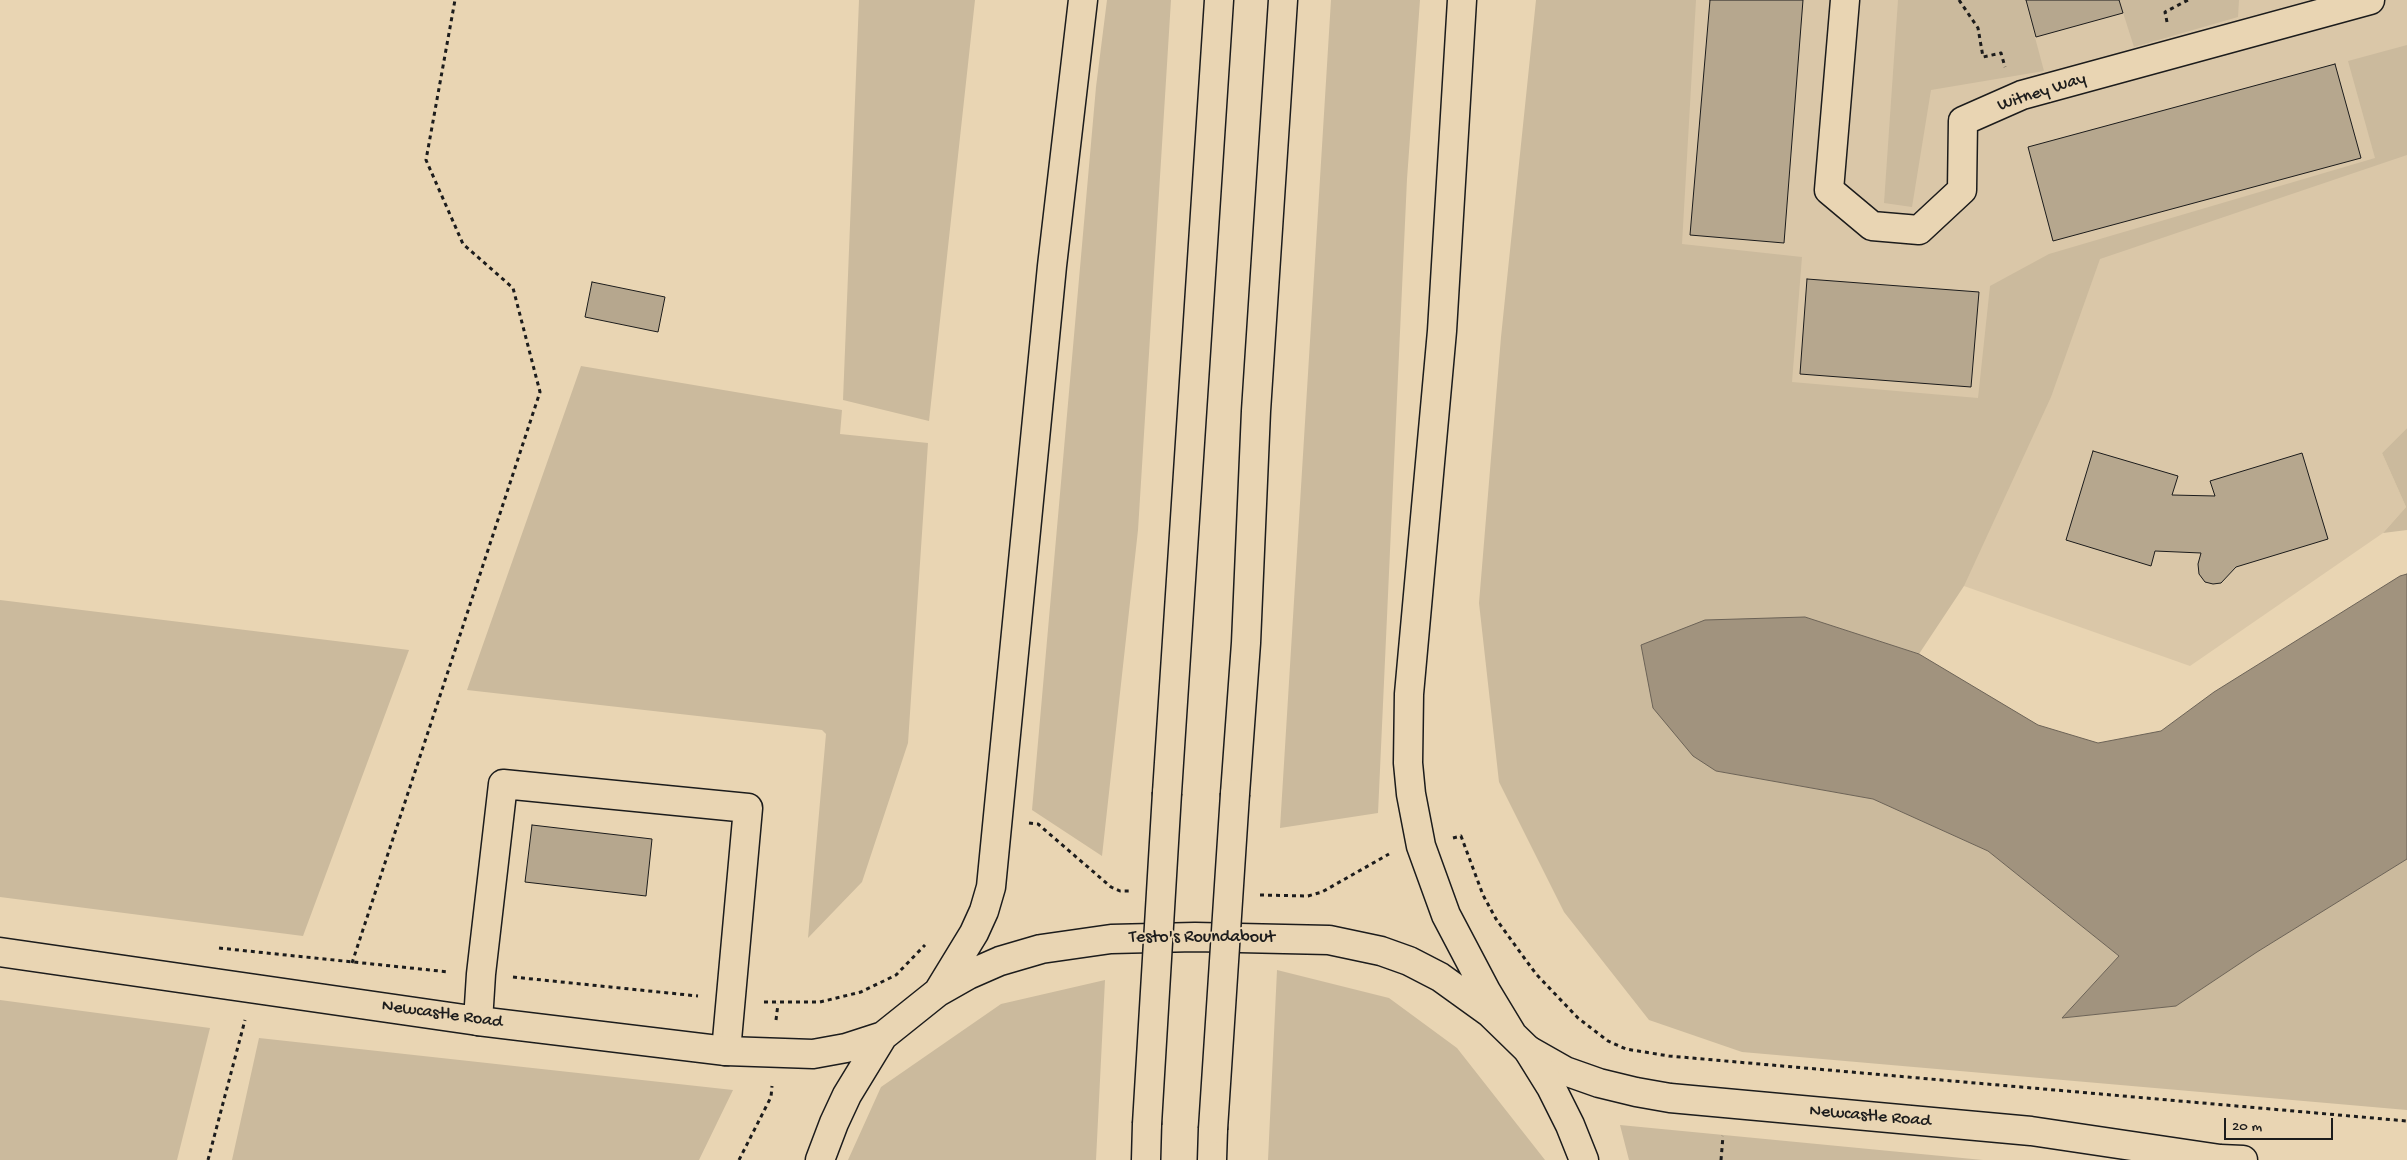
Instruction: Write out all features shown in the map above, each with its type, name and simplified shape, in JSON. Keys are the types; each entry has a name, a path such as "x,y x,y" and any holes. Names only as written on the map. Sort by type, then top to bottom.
{"main road":[{"path":"938,992 974,933 984,911 991,887 1052,266 1083,0"},
{"path":"1146,1160 1167,793 1219,0"},
{"path":"1212,1160 1246,643 1256,411 1283,0"},
{"path":"1462,0 1442,331 1409,694 1408,764 1411,794 1421,846 1446,915 1477,975 1520,1042"},
{"name":"Witney Way","path":"1845,0 1829,190 1872,226 1919,230 1962,190 1963,121 2022,95 2293,10 2370,0"},
{"path":"478,1021 481,974 503,784 748,808 726,1051"},
{"name":"Testo's Roundabout","path":"820,1160 847,1095 883,1036 938,992 968,975 1000,961 1041,949 1082,941 1194,937 1329,940 1381,951 1417,965 1466,994 1520,1042 1555,1094 1584,1160"},
{"name":"Newcastle Road","path":"0,952 478,1021 726,1051 812,1054 846,1048 883,1036"},
{"name":"Newcastle Road","path":"1520,1042 1565,1071 1599,1083 1670,1098 2031,1131 2225,1160"}],"path":[{"path":"352,963 540,392 513,288 464,244 426,160 455,0"},
{"path":"1959,0 1978,28 1983,58 2001,53 2005,69"},
{"path":"2169,28 2165,12 2188,0"},
{"path":"1461,836 1483,895 1496,920 1536,974 1578,1018 1608,1041 1626,1049 1669,1056 2407,1121"},
{"path":"213,947 352,963 778,1004 820,1002 861,992 896,975 917,956 927,942"},
{"path":"208,1160 262,952"},
{"path":"739,1160 771,1097 772,1086"},
{"path":"1721,1160 1723,1131"}],"shaded area":[{"path":"859,0 975,0 929,421 843,400"},
{"path":"1107,0 1171,0 1138,530 1102,856 1032,810 1096,87"},
{"path":"1331,0 1420,0 1407,179 1378,813 1280,828"},
{"path":"1536,0 1696,0 1682,244 1802,257 1792,382 1978,398 1990,286 2049,254 2375,158 2348,61 2407,45 2407,155 2100,259 2051,397 1964,586 1919,654 1805,617 1715,771 1873,799 1988,851 2119,956 2063,1018 2176,1006 2257,952 2407,859 2407,1110 1742,1052 1649,1020 1564,912 1499,782 1479,603 1501,337"},
{"path":"1616,0 2407,0 2407,428 2382,453 2406,507 2383,533 2190,666 1964,586 1593,442"},
{"path":"1898,0 2025,0 2044,71 1931,90 1912,207 1884,203"},
{"path":"2119,0 2239,0 2238,17 2134,47"},
{"path":"581,366 842,410 840,434 928,443 908,743 862,882 808,938 826,734 822,730 467,690"},
{"path":"2407,428 2407,530 2383,533 2406,507 2382,453"},
{"path":"2407,574 2407,859 2257,952 2176,1006 2062,1018 2119,956 1988,851 1873,799 1716,771 1693,756 1653,708 1641,645 1705,620 1805,617 1919,654 2038,725 2098,743 2161,731 2214,692 2400,576"},
{"path":"0,600 409,650 303,936 0,897"},
{"path":"1277,970 1389,998 1457,1048 1545,1160 1268,1160"},
{"path":"1105,980 1096,1160 848,1160 881,1087 1001,1004"},
{"path":"0,1000 210,1028 177,1160 0,1160"},
{"path":"259,1038 733,1090 699,1160 232,1160"},
{"path":"1620,1125 1983,1160 1629,1160"}],"building":[{"path":"1710,0 1803,0 1784,243 1690,235"},
{"path":"2026,0 2119,0 2123,13 2036,37"},
{"path":"2335,64 2361,158 2053,241 2028,147"},
{"path":"1807,279 1979,292 1971,387 1800,374"},
{"path":"592,282 665,297 658,332 585,317"},
{"path":"2093,451 2178,476 2172,495 2215,496 2210,481 2302,453 2328,539 2236,567 2221,583 2213,584 2205,582 2199,574 2198,564 2201,553 2155,551 2151,566 2066,540"},
{"path":"532,825 652,839 646,896 525,882"}]}
